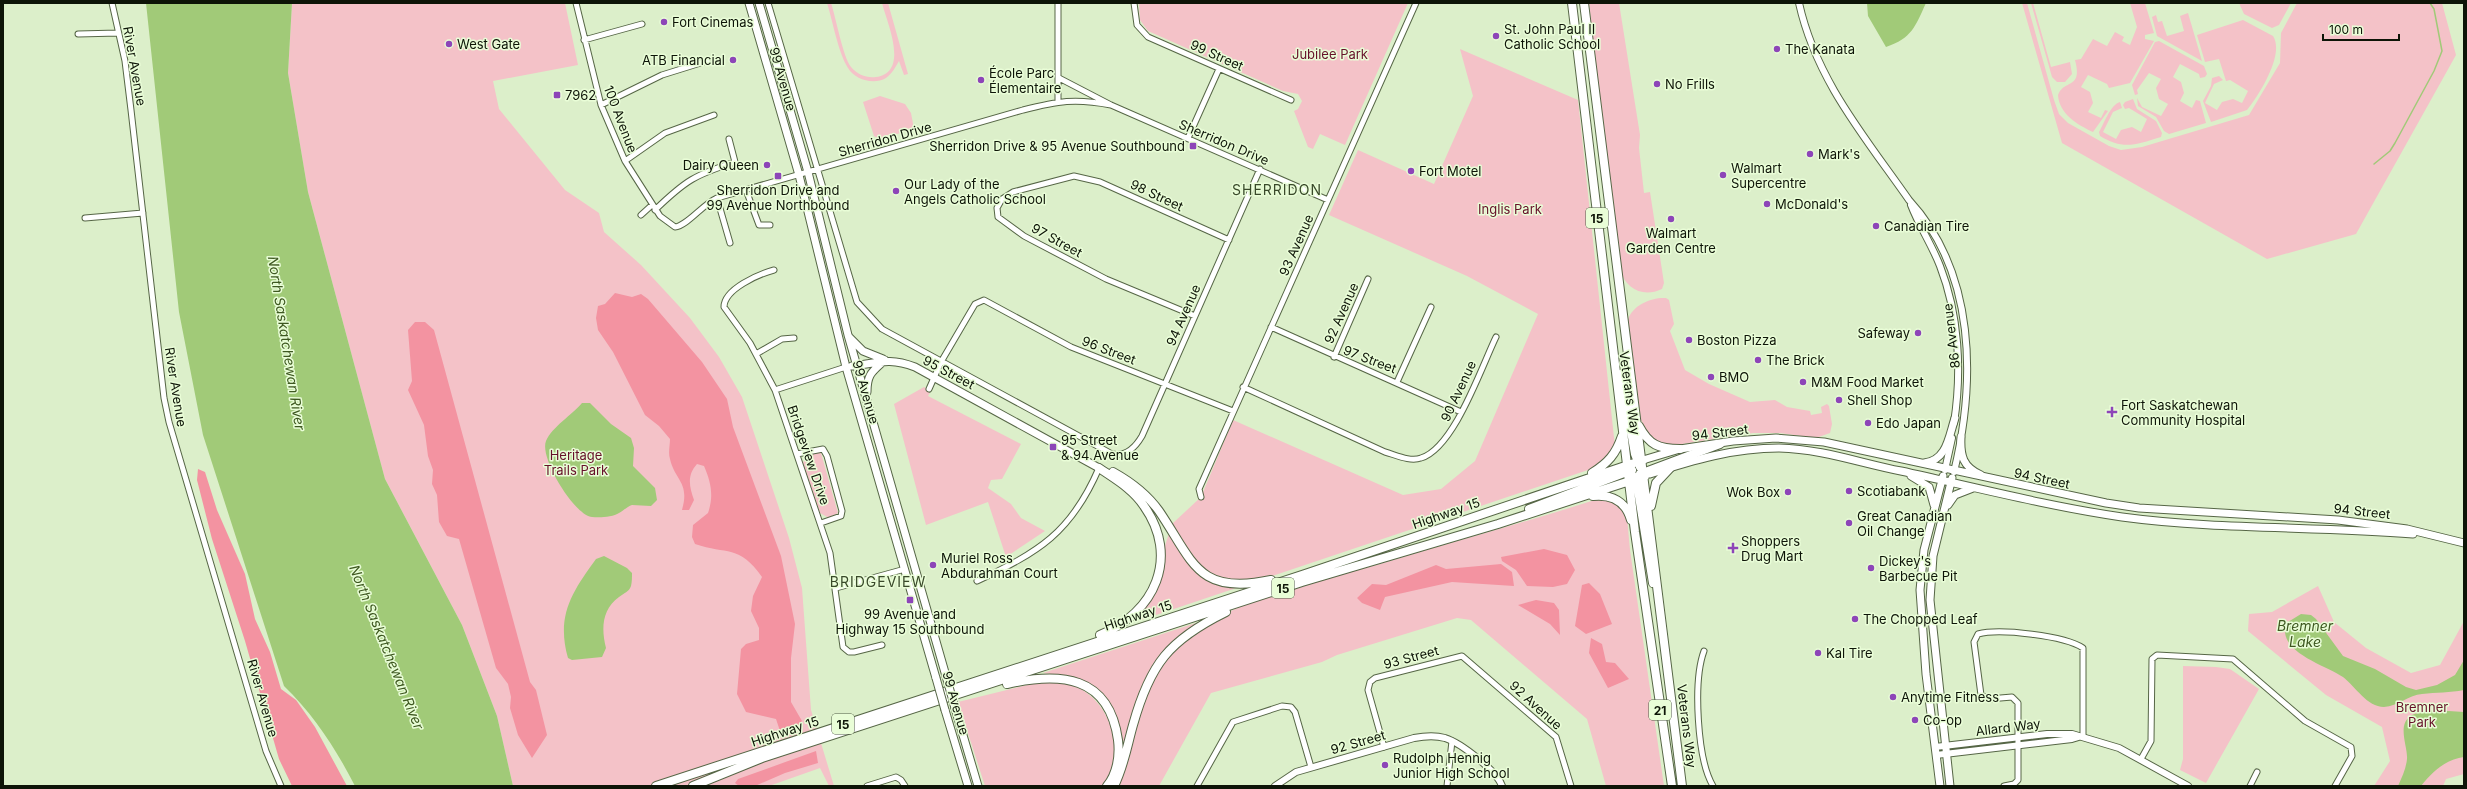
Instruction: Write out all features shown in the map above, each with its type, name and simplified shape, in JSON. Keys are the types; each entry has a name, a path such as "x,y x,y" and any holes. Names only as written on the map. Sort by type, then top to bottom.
{"main road":[{"name":"99 Avenue","path":"749,3 799,175 846,367 968,786"},
{"name":"99 Avenue","path":"759,3 808,172 848,335 978,786"},
{"name":"Veterans Way","path":"1572,3 1610,333 1623,433 1631,475 1635,532 1672,786"},
{"name":"Veterans Way","path":"1584,3 1616,274 1637,421 1682,786"},
{"path":"1610,333 1615,343 1642,468"},
{"path":"848,335 863,351 885,360 871,373 867,379 867,401"},
{"name":"95 Street","path":"846,367 885,360 901,362 935,377 1099,468"},
{"path":"1918,463 1931,462 1941,456 1955,418"},
{"path":"1637,421 1642,433 1656,447 1680,449"},
{"path":"1579,480 1605,465 1611,459 1616,453 1623,433"},
{"path":"1961,437 1961,454 1966,465 1990,480"},
{"name":"94 Street","path":"1642,468 1680,449 1776,438 1824,442 1990,480 2073,497 2139,508 2338,520 2392,526 2464,543"},
{"path":"1498,524 1533,507 1631,475 1642,468 1720,444"},
{"name":"94 Street","path":"1642,468 1671,468 1723,453 1780,448 1839,455 1900,471 2075,509 2148,520 2440,537"},
{"path":"1099,468 1112,472 1141,490 1159,511 1186,556 1206,575 1222,582 1241,584 1305,574"},
{"path":"1031,662 1119,627 1140,609 1151,593 1158,574 1160,547 1157,530 1149,514 1127,488 1099,468"},
{"name":"15","path":"1631,475 1642,468"},
{"path":"1649,515 1656,483 1671,468"},
{"path":"1940,786 1920,590 1924,550 1945,470"},
{"path":"1900,471 1919,479 1930,487 1934,510"},
{"name":"86 Avenue","path":"1941,523 1954,472"},
{"path":"1631,475 1660,626 1664,632"},
{"name":"Highway 15","path":"656,786 1031,662 1305,574 1579,480 1631,475"},
{"name":"Highway 15","path":"693,786 762,758 1069,660 1262,595 1498,524 1579,497 1631,475"},
{"path":"1950,786 1930,600 1934,556 1941,523 1952,498 1965,490 1976,488"},
{"path":"1579,497 1605,495 1618,500 1629,512 1635,532"},
{"path":"1114,786 1124,760 1146,685 1166,653 1180,638 1203,623 1262,595"},
{"path":"980,688 1049,677 1077,683 1093,690 1102,699 1110,712 1117,734 1118,758 1115,772 1107,786"}],"street":[{"name":"River Avenue","path":"112,3 125,61 169,422 252,697 266,751 280,786"},
{"name":"100 Avenue","path":"576,3 601,105 624,161 654,208 667,224 675,227"},
{"name":"99 Avenue","path":"768,3 816,170 857,302"},
{"path":"1058,3 1058,101"},
{"name":"99 Street","path":"1134,3 1137,25 1148,36 1291,100"},
{"name":"93 Avenue","path":"1201,497 1199,489 1243,387 1416,3"},
{"name":"86 Avenue","path":"1799,3 1807,34 1824,75 1909,200 1922,215 1938,240 1949,263 1965,328 1968,373 1961,437 1954,472"},
{"path":"584,40 642,24"},
{"path":"78,34 118,33"},
{"path":"601,105 662,75 707,61"},
{"path":"1188,138 1219,69"},
{"name":"Sherridon Drive","path":"1059,78 1111,105 1328,200"},
{"name":"Sherridon Drive","path":"675,227 682,225 699,209 717,198 1058,101 1087,100 1111,105"},
{"path":"624,161 665,134 714,115"},
{"path":"641,215 654,208 692,177 735,162 729,139"},
{"name":"94 Avenue","path":"1112,454 1126,453 1139,441 1260,169"},
{"name":"98 Street","path":"1074,176 1100,182 1229,240"},
{"name":"97 Street","path":"1074,176 1012,192 1002,199 997,208 998,217 1024,236 1106,279 1195,316"},
{"path":"746,190 759,225 770,225"},
{"path":"717,198 730,243"},
{"name":"86 Avenue","path":"1909,200 1940,265 1951,306 1958,362 1955,418 1945,470"},
{"path":"86,218 143,212"},
{"name":"Bridgeview Drive","path":"774,270 745,282 724,303 724,307 756,354 775,390 798,454 830,553 843,646 845,650 854,652 882,646"},
{"name":"92 Avenue","path":"1334,357 1368,279"},
{"name":"96 Street","path":"942,362 975,304 981,300 1070,347 1165,383 1233,411"},
{"name":"95 Street","path":"857,302 882,329 1112,454"},
{"path":"1397,382 1431,307"},
{"name":"97 Street","path":"1271,327 1334,357 1397,382 1461,412"},
{"name":"90 Avenue","path":"1243,387 1385,452 1407,459 1420,458 1436,451 1449,436 1496,337"},
{"path":"756,354 782,339 794,338"},
{"path":"929,389 942,362"},
{"name":"95 Street","path":"775,390 846,367"},
{"path":"798,454 818,448 822,449 827,456 842,511 841,516 838,519 821,524"},
{"path":"977,582 1016,563 1048,542 1060,531 1086,497 1099,468"},
{"path":"836,588 905,569"},
{"path":"2004,786 2014,784 2018,780 2016,699 2010,697 1990,699 1981,695 1974,642 1980,634 2010,631 2027,633 2083,648 2083,736"},
{"path":"1704,651 1698,675 1696,705 1711,784"},
{"path":"2141,759 2151,741 2152,658 2157,655 2233,659 2305,720 2350,747 2352,756 2335,786"},
{"name":"92 Avenue","path":"1462,656 1554,735 1561,749 1571,786"},
{"name":"93 Street","path":"1384,747 1368,690 1369,684 1375,678 1462,656"},
{"path":"1197,786 1231,724 1240,718 1282,706 1291,707 1295,712 1311,768"},
{"name":"Allard Way","path":"1935,747 2061,733 2083,736 2141,759 2187,786"},
{"name":"92 Street","path":"1275,786 1287,776 1384,747 1427,736 1452,740"},
{"name":"Allard Way","path":"1936,755 2018,744 2072,739 2083,736"},
{"path":"1447,786 1452,740"},
{"path":"1452,740 1494,772 1502,786"},
{"path":"2250,786 2257,772"},
{"path":"868,786 896,777 901,780 905,786"}],"green space":[{"name":"Heritage Trails Park","path":"292,3 565,3 578,65 493,81 499,109 565,190 599,213 604,232 641,265 690,318 719,357 742,397 789,538 802,588 811,710 834,786 829,786 820,768 769,786 513,786 497,716 462,625 385,479 308,192 288,73"},
{"path":"827,3 831,3 842,46 851,67 859,74 876,77 886,73 892,66 894,57 894,46 882,3 888,3 908,74 904,75 899,61 894,70 886,78 881,80 871,81 855,76 848,68 841,54"},
{"name":"Jubilee Park","path":"1139,3 1408,3 1345,145 1320,134 1313,149 1308,147 1294,111 1298,109 1302,101 1298,94 1283,91 1148,31 1140,20"},
{"path":"1589,3 1619,3 1640,135 1639,148 1644,193 1650,192 1664,283 1662,289 1655,292 1642,292 1631,287 1626,282 1620,270"},
{"path":"2022,3 2027,3 2059,114 2068,123 2109,146 2121,150 2142,147 2249,115 2280,63 2281,33 2297,3 2442,3 2456,55 2356,234 2267,259 2062,143"},
{"path":"2031,3 2033,3 2051,67 2070,62 2072,74 2065,82 2057,82 2052,77"},
{"path":"2130,3 2145,3 2154,33 2145,35 2145,39 2154,41 2130,83 2109,88 2107,84 2088,75 2081,87 2090,92 2093,103 2088,112 2101,118 2105,110 2108,111 2093,132 2070,118 2062,108 2058,95 2064,87 2075,80 2077,76 2077,69 2075,60 2081,59 2093,39 2107,46 2115,32 2124,37 2122,41 2130,45 2137,27"},
{"path":"2239,3 2291,3 2279,25 2272,28 2244,14"},
{"path":"2188,13 2202,61 2157,36 2152,17 2156,15 2158,22 2162,21 2167,36 2184,31 2180,16"},
{"path":"2243,20 2273,36 2276,44 2276,53 2273,63 2264,85 2247,110 2211,122 2203,101 2211,86 2212,78 2219,76 2223,80 2214,84 2205,103 2217,110 2222,102 2233,99 2242,103 2248,91 2230,80 2226,81 2219,59 2205,62 2197,35"},
{"path":"2159,41 2204,66 2207,74 2205,77 2200,78 2199,74 2180,64 2173,77 2181,82 2184,93 2180,101 2192,108 2196,100 2200,101 2206,123 2169,134 2164,131 2156,117 2138,106 2137,98 2142,107 2161,116 2168,104 2159,99 2156,88 2161,79 2149,73 2137,90 2138,94 2135,95 2132,85 2155,42"},
{"name":"Inglis Park","path":"1460,49 1578,100 1615,447 1605,462 1591,469 1141,620 1172,524 1201,497 1233,420 1403,495 1441,489 1475,461 1538,314 1467,276 1329,215 1358,150 1434,184 1473,96"},
{"path":"880,96 905,104 911,113 914,129 880,139 874,136 863,102"},
{"path":"2133,99 2137,109 2156,121 2162,133 2161,137 2136,144 2123,145 2100,136 2099,132 2108,115 2113,107 2120,102 2122,108 2113,112 2103,132 2116,139 2121,130 2132,127 2141,132 2147,119 2129,108 2125,109 2123,105 2125,102"},
{"path":"1666,298 1669,300 1674,324 1670,331 1685,370 1709,384 1750,402 1775,400 1787,407 1810,411 1811,415 1822,413 1821,407 1827,404 1829,406 1832,424 1830,433 1816,438 1780,433 1753,433 1669,446 1661,444 1651,438 1641,420 1628,320 1634,310 1643,303 1655,299"},
{"path":"924,387 931,391 928,396 1021,444 1002,479 991,480 988,488 1011,504 1021,518 1045,531 1006,557 988,502 926,525 894,404"},
{"path":"819,452 821,453 838,513 829,518 820,513 803,463 806,457"},
{"path":"1598,499 1617,502 1627,517 1630,550 1664,786 1606,786 1587,719 1471,620 1457,618 1337,655 1322,662 1211,693 1159,786 1115,786 1145,697 1160,664 1169,652 1188,635 1212,620 1239,607 1268,596"},
{"name":"Bremner Park","path":"2318,586 2334,622 2366,648 2411,673 2440,665 2464,621 2464,774 2446,779 2443,786 2374,786 2390,761 2382,727 2326,695 2248,631 2249,614 2272,612"},
{"path":"1202,621 1167,649 1125,742 1122,740 1108,704 1058,675 1043,673"},
{"path":"2183,666 2230,669 2259,689 2206,783 2180,770 2183,759"},
{"path":"1043,681 1067,683 1084,691 1096,701 1105,713 1111,727 1114,742 1114,757 1111,772 1104,786 985,786 958,702"}],"shaded area":[{"path":"615,293 632,297 641,294 648,299 702,362 727,399 733,427 781,556 795,624 791,658 791,702 802,721 793,729 780,731 776,719 746,712 737,694 741,649 746,644 759,640 759,628 751,611 753,596 762,577 746,559 739,555 732,552 695,544 692,537 693,525 708,513 710,507 711,489 708,478 704,466 697,464 690,477 691,490 694,500 689,510 682,510 684,501 683,487 670,459 670,439 659,426 645,415 613,352 598,330 596,318 598,306 605,304"},
{"path":"415,322 425,322 434,330 530,682 536,690 547,735 532,758 518,735 510,708 511,697 508,684 496,668 459,539 447,536 439,522 437,495 432,484 433,470 428,456 424,425 408,390 412,381 408,330"},
{"path":"198,469 205,472 217,510 245,574 255,619 270,652 281,689 296,700 315,727 347,786 292,786 279,759 245,641 212,539 197,480"},
{"path":"1544,549 1567,555 1575,570 1567,584 1553,587 1527,586 1516,570 1502,561 1501,557"},
{"path":"1501,564 1512,572 1514,586 1452,582 1385,597 1380,610 1362,603 1357,598 1372,584 1386,585 1436,565 1446,569"},
{"path":"1589,583 1600,594 1612,624 1586,634 1575,626 1582,585"},
{"path":"1536,600 1554,603 1559,610 1560,635 1550,624 1518,605"},
{"path":"1591,638 1602,644 1606,662 1615,663 1629,679 1608,688 1589,653"},
{"path":"816,751 818,763 785,773 755,786 739,786 735,783 738,779"}],"water":[{"name":"North Saskatchewan River","path":"146,3 292,3 288,73 308,192 385,479 462,625 497,716 513,786 355,786 324,733 295,697 284,686 203,435 179,312"},
{"path":"1867,3 1926,3 1912,31 1902,40 1886,47 1868,16"},
{"path":"582,403 590,403 611,424 631,438 634,448 633,466 655,488 657,500 651,506 632,505 613,515 592,517 585,514 568,497 560,485 548,460 545,449 546,441 557,426"},
{"path":"604,556 627,568 632,573 631,586 628,591 613,602 606,613 603,627 606,648 602,657 572,660 568,658 565,643 564,629 568,605 580,582 596,559"},
{"name":"Bremner Lake","path":"2301,614 2311,615 2316,619 2343,656 2375,669 2406,687 2416,690 2437,685 2455,675 2464,660 2464,690 2417,695 2394,705 2384,707 2372,704 2343,677 2299,653 2291,646 2285,630 2288,622"},
{"path":"2433,710 2464,712 2464,757 2445,763 2421,786 2398,786 2405,770 2407,759 2404,729 2407,719 2417,713"}],"waterway":[{"path":"2374,164 2390,151 2395,143 2434,71 2442,51 2434,9 2430,3"}],"place":[{"name":"Fort Cinemas","path":"664,22"},
{"name":"St. John Paul II Catholic School","path":"1496,36"},
{"name":"West Gate","path":"449,44"},
{"name":"The Kanata","path":"1777,49"},
{"name":"ATB Financial","path":"733,60"},
{"name":"École Parc Élementaire","path":"981,80"},
{"name":"No Frills","path":"1657,84"},
{"name":"7962","path":"557,95"},
{"name":"Sherridon Drive & 95 Avenue Southbound","path":"1193,146"},
{"name":"Mark's","path":"1810,154"},
{"name":"Dairy Queen","path":"767,165"},
{"name":"Fort Motel","path":"1411,171"},
{"name":"Walmart Supercentre","path":"1723,175"},
{"name":"Sherridon Drive and 99 Avenue Northbound","path":"778,176"},
{"name":"Our Lady of the Angels Catholic School","path":"896,191"},
{"name":"McDonald's","path":"1767,204"},
{"name":"Walmart Garden Centre","path":"1671,219"},
{"name":"Canadian Tire","path":"1876,226"},
{"name":"Safeway","path":"1918,333"},
{"name":"Boston Pizza","path":"1689,340"},
{"name":"The Brick","path":"1758,360"},
{"name":"BMO","path":"1711,377"},
{"name":"M&M Food Market","path":"1803,382"},
{"name":"Shell Shop","path":"1839,400"},
{"name":"Fort Saskatchewan Community Hospital","path":"2112,412"},
{"name":"Edo Japan","path":"1868,423"},
{"name":"95 Street & 94 Avenue","path":"1053,447"},
{"name":"Scotiabank","path":"1849,491"},
{"name":"Wok Box","path":"1788,492"},
{"name":"Great Canadian Oil Change","path":"1849,523"},
{"name":"Shoppers Drug Mart","path":"1733,548"},
{"name":"Muriel Ross Abdurahman Court","path":"933,565"},
{"name":"Dickey's Barbecue Pit","path":"1871,568"},
{"name":"99 Avenue and Highway 15 Southbound","path":"910,600"},
{"name":"The Chopped Leaf","path":"1855,619"},
{"name":"Kal Tire","path":"1818,653"},
{"name":"Anytime Fitness","path":"1893,697"},
{"name":"Co-op","path":"1915,720"},
{"name":"Rudolph Hennig Junior High School","path":"1385,765"}],"district":[{"name":"SHERRIDON","path":"1277,189"},
{"name":"BRIDGEVIEW","path":"878,581"}]}
